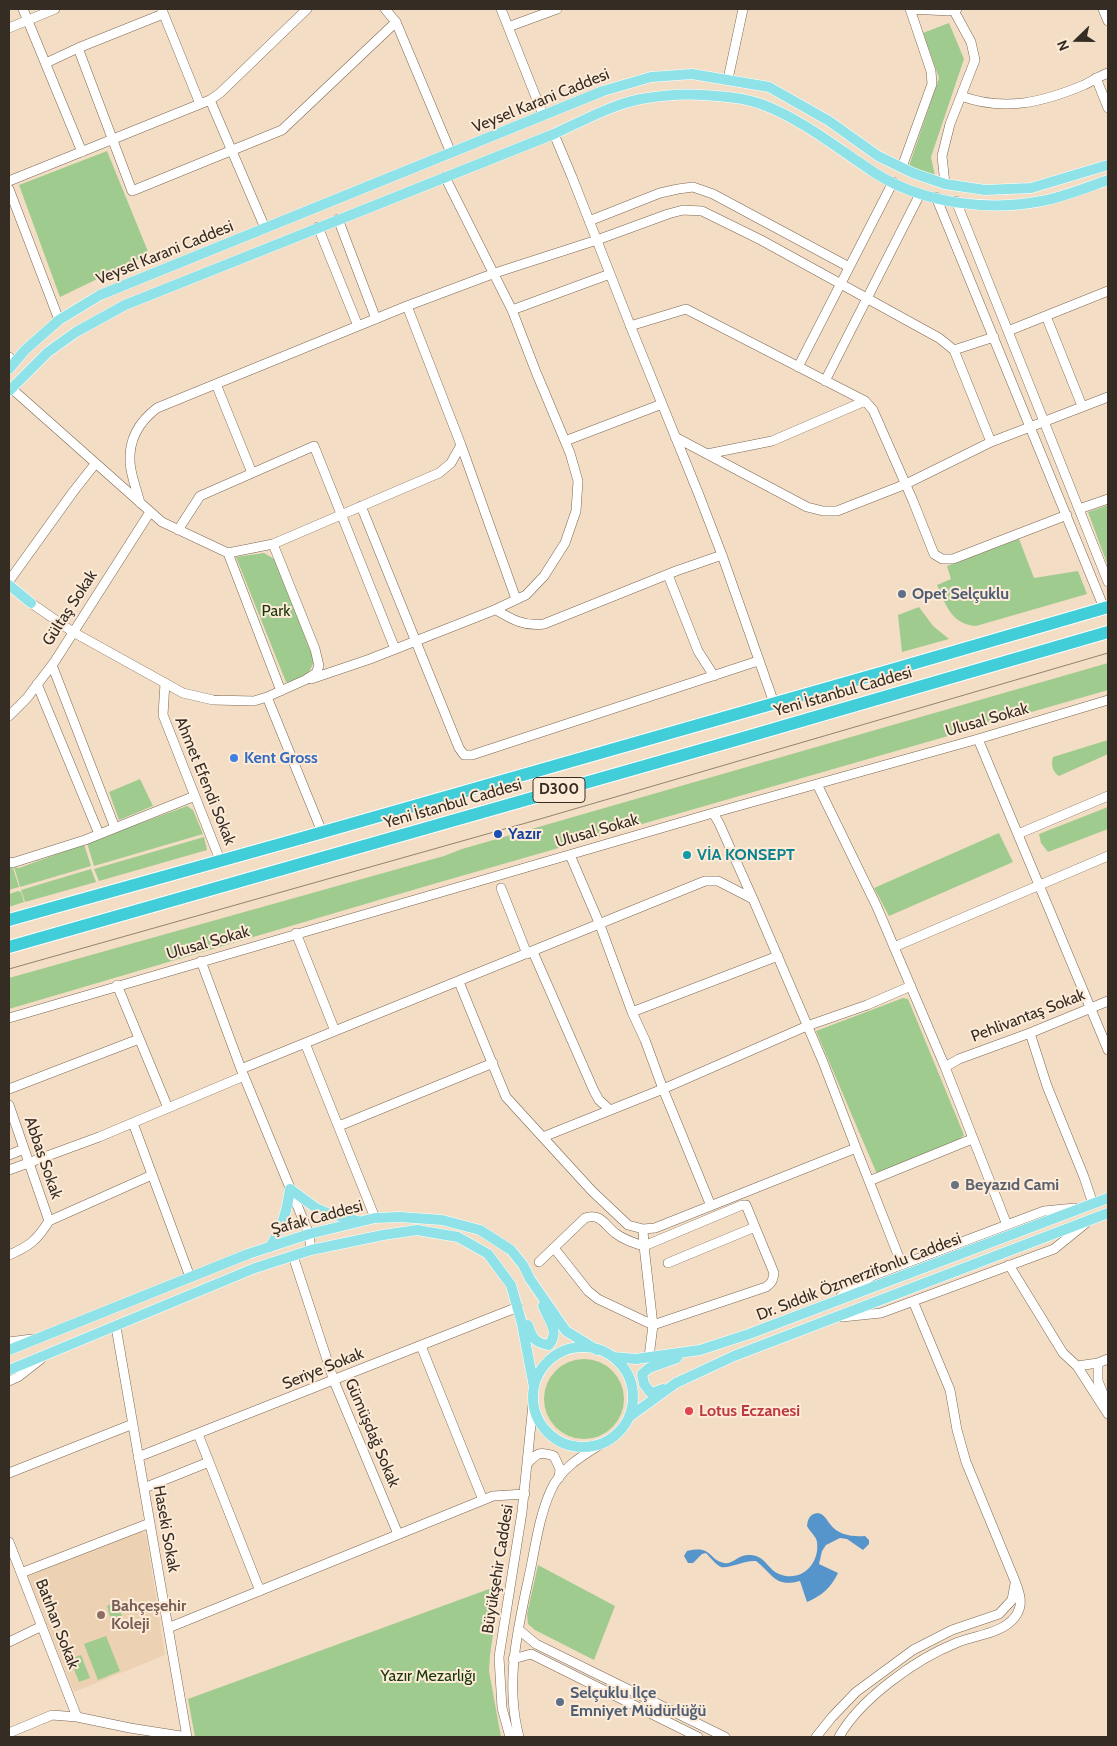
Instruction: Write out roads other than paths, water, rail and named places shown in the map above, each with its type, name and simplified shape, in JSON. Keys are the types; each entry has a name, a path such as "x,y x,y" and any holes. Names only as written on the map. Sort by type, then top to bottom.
{"highway":[{"name":"Yeni İstanbul Caddesi","path":"9,920 1106,607"},
{"name":"Yeni İstanbul Caddesi","path":"9,947 1108,632"}],"main road":[{"name":"Veysel Karani Caddesi","path":"11,362 58,320 100,295 602,91 651,77 692,74 769,87 829,120 878,156 945,184 985,190 1031,188 1108,165"},
{"name":"Veysel Karani Caddesi","path":"10,389 48,352 76,332 125,305 640,99 676,94 732,97 761,104 789,117 878,174 912,192 936,198 976,204 1020,204 1047,200 1108,180"},
{"path":"9,585 31,603"},
{"path":"9,591 31,603"},
{"path":"270,1247 279,1233 287,1211 290,1189 316,1208 330,1214 362,1222"},
{"name":"Dr. Sıddık Özmerzifonlu Caddesi","path":"614,1357 650,1357 700,1350 749,1334 1108,1198"},
{"name":"Dr. Sıddık Özmerzifonlu Caddesi","path":"629,1416 676,1383 734,1356 1108,1213"},
{"name":"Şafak Caddesi","path":"9,1350 248,1254 309,1234 375,1218 400,1217 442,1220 480,1230 511,1250 523,1265 532,1282 566,1331 597,1350"},
{"name":"Şafak Caddesi","path":"9,1370 255,1268 312,1250 417,1230 458,1237 488,1254 511,1285 518,1307 534,1387"},
{"path":"518,1307 532,1337 538,1343 549,1345 554,1336 554,1330 532,1282"},
{"path":"584,1347 614,1357 624,1368 630,1382 633,1397 629,1416 624,1426 614,1436 601,1444 586,1447 572,1446 558,1440 546,1431 538,1418 534,1404 534,1387 540,1371 552,1358 567,1350 584,1347"},
{"path":"676,1383 655,1392 650,1392 644,1384 642,1374 649,1368 700,1350"}],"street":[{"path":"23,9 82,152"},
{"path":"9,28 56,9"},
{"path":"9,181 210,100 220,93 307,9"},
{"path":"385,9 396,22 451,153"},
{"path":"501,9 543,115"},
{"path":"508,27 558,9"},
{"path":"728,79 743,9"},
{"path":"902,167 932,84 931,71 910,9 956,9 971,42 975,60 950,124 942,156 945,184"},
{"path":"1103,9 1108,21"},
{"path":"46,63 163,11 200,104"},
{"path":"78,48 132,191 282,130 396,22"},
{"path":"960,96 972,100 1012,104 1043,100 1086,84 1108,73"},
{"path":"1096,78 1108,108"},
{"path":"210,100 265,228"},
{"path":"554,134 722,555 774,703"},
{"path":"31,603 73,632 183,694 213,700 254,701 496,610 526,594 544,576 565,543 576,511 578,481 565,441 512,310 446,177"},
{"path":"798,367 893,182"},
{"path":"590,221 660,193 693,187 714,194 849,267"},
{"path":"9,189 58,320"},
{"path":"825,381 920,194"},
{"path":"936,198 1106,607"},
{"path":"956,201 1108,582"},
{"path":"140,503 130,462 133,438 148,415 157,408 376,318 494,272 597,240 682,210 702,211 761,240 939,338 954,350 991,442"},
{"path":"338,219 376,318"},
{"path":"318,227 358,326"},
{"path":"512,310 610,274"},
{"path":"1008,331 1108,291"},
{"path":"407,306 461,444 516,599"},
{"path":"630,326 686,310 866,401 873,410 906,484 934,554 942,559 953,559 1067,515"},
{"path":"1046,316 1082,406"},
{"path":"954,350 994,337"},
{"path":"216,384 252,473"},
{"path":"10,389 162,522 228,553 273,544 439,473 451,463 461,444"},
{"path":"675,438 807,507 824,511 837,511 906,484 991,442 1108,396"},
{"path":"707,454 772,441 866,401"},
{"path":"565,441 662,404"},
{"path":"178,530 200,496 314,446 395,649"},
{"path":"9,581 95,464"},
{"path":"1079,509 1108,499"},
{"path":"361,506 458,748 464,755 467,756 758,661"},
{"name":"Gültaş Sokak","path":"9,716 27,698 52,665 150,512"},
{"path":"273,544 316,649 319,666 316,673 306,680"},
{"path":"228,553 281,691"},
{"path":"496,610 515,621 544,624 668,574 722,555"},
{"path":"668,574 698,651 714,676"},
{"path":"52,665 115,828"},
{"name":"Ahmet Efendi Sokak","path":"165,683 163,715 220,860"},
{"path":"37,684 99,834"},
{"path":"267,697 322,832"},
{"name":"Ulusal Sokak","path":"9,1018 296,933 712,813 978,739 1108,700"},
{"path":"978,739 1108,1050"},
{"path":"817,784 877,907 945,1067 1007,1225"},
{"path":"10,860 85,840 195,796"},
{"path":"1018,834 1108,796"},
{"path":"712,813 719,823 808,1026 902,1265"},
{"path":"570,855 600,925 632,1012 645,1040 710,1206"},
{"path":"894,947 1108,856"},
{"path":"9,1170 133,1123 305,1043 460,982 705,881 718,882 753,899"},
{"path":"501,888 594,1091 599,1100 610,1110"},
{"path":"296,933 334,1031"},
{"path":"632,1012 778,956"},
{"path":"201,961 242,1073 309,1234 312,1250"},
{"path":"460,982 506,1097 592,1191 628,1225 643,1229 655,1228 856,1148"},
{"path":"117,986 168,1108"},
{"path":"543,1137 663,1089 808,1026 867,1005 911,986"},
{"name":"Pehlivantaş Sokak","path":"945,1067 959,1059 1108,1002"},
{"path":"832,1303 872,1276 1044,1211 1089,1205 1084,1178 1047,1086 1030,1033"},
{"path":"9,1089 139,1039"},
{"path":"305,1043 375,1218"},
{"path":"339,1126 493,1063"},
{"name":"Abbas Sokak","path":"9,1105 49,1221"},
{"path":"133,1123 190,1277"},
{"path":"869,1181 972,1139"},
{"path":"9,1155 24,1149"},
{"path":"9,1255 32,1244 40,1236 49,1221 152,1175"},
{"path":"540,1262 554,1248 585,1218 592,1216 601,1219 615,1233 630,1242 644,1246 746,1205 774,1273 771,1284 653,1324 598,1299 582,1284 554,1248"},
{"path":"834,1318 881,1313 1054,1248 1091,1220"},
{"path":"668,1263 755,1226"},
{"path":"643,1229 653,1324 650,1357"},
{"name":"Gümüşdağ Sokak","path":"293,1256 334,1381 398,1534"},
{"path":"1009,1265 1063,1353 1077,1366 1108,1414"},
{"path":"839,1737 844,1728 867,1703 892,1680 919,1661 951,1645 1002,1628 1020,1610 1021,1602 1015,1581 966,1462 957,1430 950,1390 914,1301"},
{"name":"Seriye Sokak","path":"138,1457 518,1307"},
{"name":"Haseki Sokak","path":"116,1327 187,1737"},
{"path":"9,1342 39,1338"},
{"path":"421,1346 483,1500"},
{"path":"9,1381 18,1377 44,1356"},
{"path":"1077,1366 1098,1363 1108,1359"},
{"path":"1098,1363 1098,1381 1108,1409"},
{"name":"Büyükşehir Caddesi","path":"510,1737 502,1708 499,1657 525,1494 534,1404"},
{"path":"9,1473 132,1424"},
{"path":"198,1434 260,1591"},
{"name":"Büyükşehir Caddesi","path":"519,1737 513,1711 513,1660 541,1518 551,1489 569,1464 601,1444"},
{"path":"527,1464 542,1452 554,1456 560,1468 559,1478"},
{"path":"144,1488 209,1462"},
{"path":"168,1628 493,1496 525,1494"},
{"path":"21,1573 150,1523"},
{"name":"Batıhan Sokak","path":"9,1542 77,1717"},
{"path":"816,1737 856,1692 913,1650 952,1630 999,1614 1012,1600 1015,1581"},
{"path":"9,1642 42,1626"},
{"path":"518,1629 536,1644 725,1737"},
{"path":"513,1660 530,1654 536,1644"},
{"path":"530,1654 698,1737"},
{"path":"9,1733 52,1715 77,1717 187,1737"}],"water":[{"path":"818,1513 824,1516 837,1531 850,1536 865,1536 869,1540 869,1544 863,1550 847,1539 840,1538 826,1545 822,1551 819,1564 838,1573 825,1591 807,1602 800,1581 785,1583 780,1581 756,1561 721,1567 706,1553 702,1554 693,1563 688,1563 684,1556 687,1551 701,1550 706,1551 719,1561 728,1563 745,1555 756,1556 779,1574 795,1576 807,1570 815,1558 817,1542 807,1526 810,1517"}],"tram line":[{"path":"9,969 540,819 1108,653"}],"place":[{"name":"Opet Selçuklu","path":"902,594"},
{"name":"Kent Gross","path":"234,758"},
{"name":"Yazır","path":"498,834"},
{"name":"VİA KONSEPT","path":"687,855"},
{"name":"Beyazıd Cami","path":"955,1185"},
{"name":"Lotus Eczanesi","path":"689,1411"},
{"name":"Bahçeşehir Koleji","path":"101,1615"},
{"name":"Selçuklu İlçe Emniyet Müdürlüğü","path":"560,1702"}],"park label":[{"name":"Park","path":"276,611"},
{"name":"Yazır Mezarlığı","path":"428,1676"}]}
